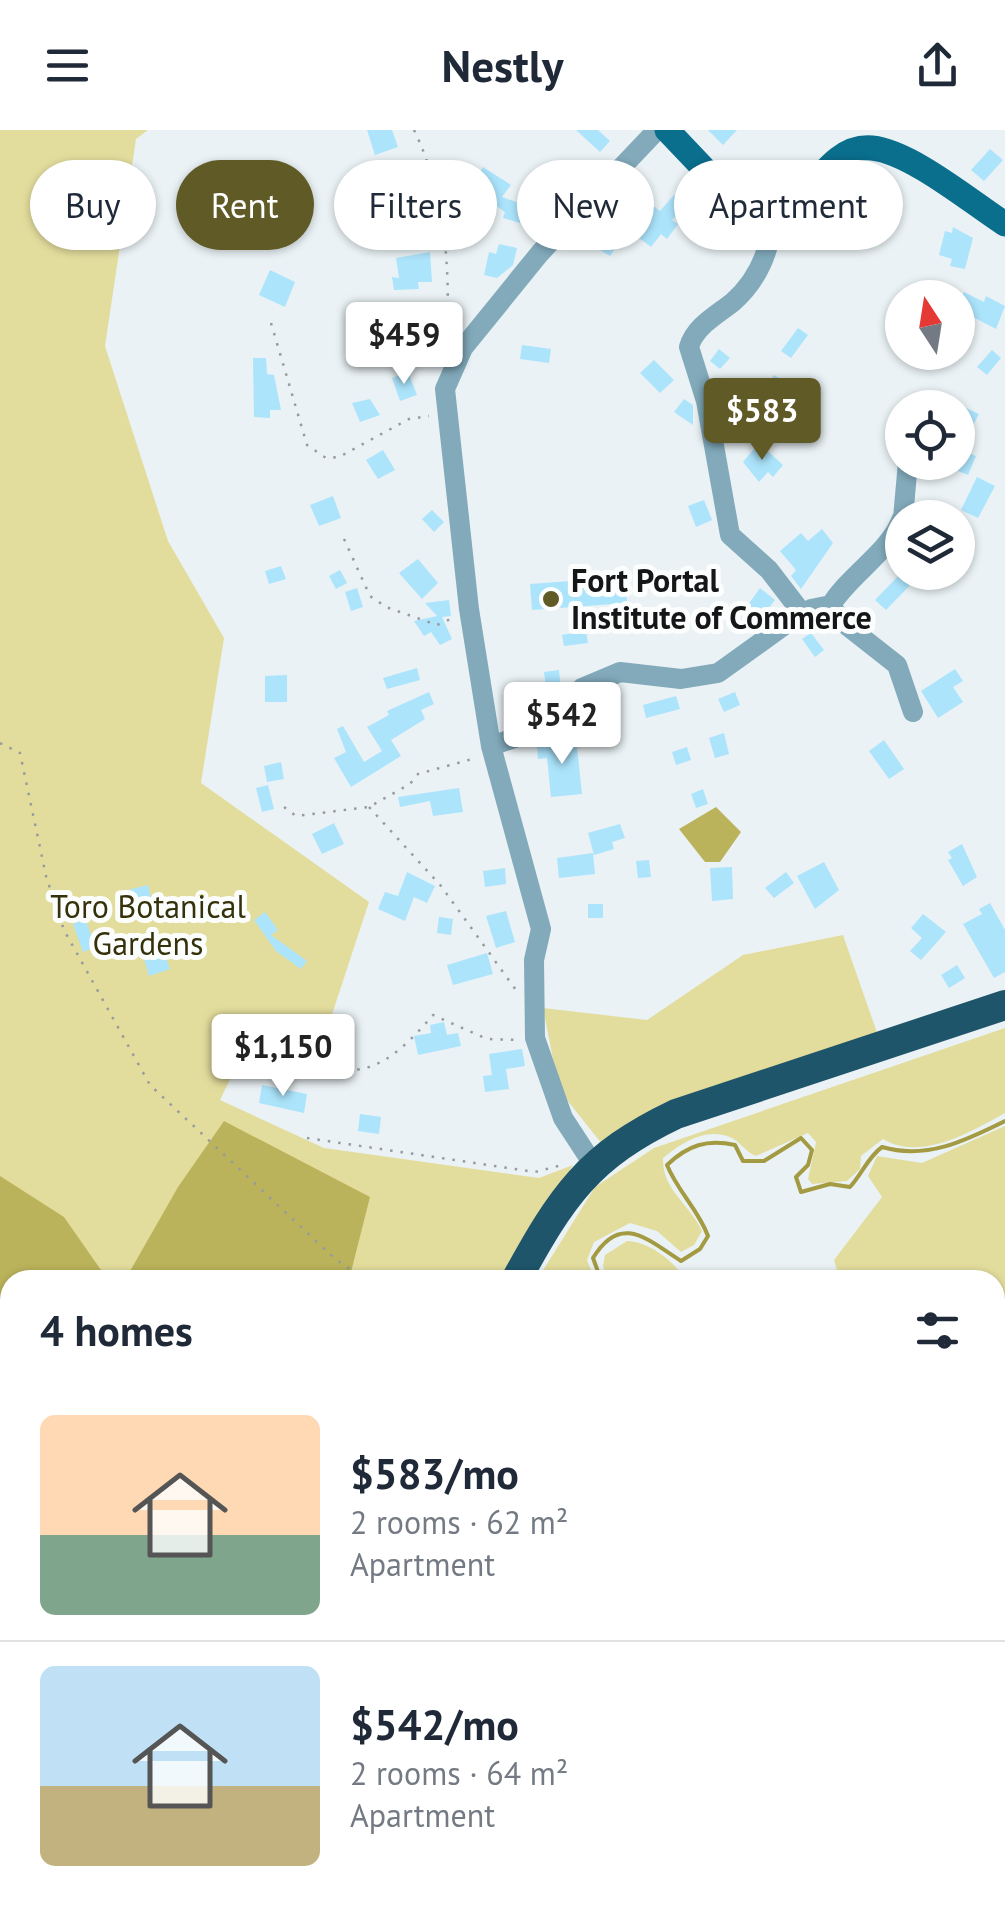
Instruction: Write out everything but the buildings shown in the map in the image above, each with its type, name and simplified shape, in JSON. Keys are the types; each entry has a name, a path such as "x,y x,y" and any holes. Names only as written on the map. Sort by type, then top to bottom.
{"highway":[{"path":"522,1270 588,1156 676,1114 1005,1005"}],"main road":[{"path":"668,130 696,160"},
{"path":"837,160 851,150 866,148 900,160"},
{"path":"903,162 1005,224"}],"street":[{"path":"588,1156 552,1094 535,1038 533,998 541,928 491,746 469,609 445,390 455,362 540,254 657,130"},
{"path":"767,250 754,278 694,334 688,346 706,401 730,535 768,570 802,614"},
{"path":"491,746 538,730 582,688 620,672 681,679 718,673 802,614 831,605 842,586 885,544"},
{"path":"831,605 841,621 897,665 913,712"}],"path":[{"path":"414,130 434,170 446,248 446,349 455,362"},
{"path":"271,323 306,444 326,458 351,451 409,419 446,414"},
{"path":"344,539 370,596 386,607 437,625 469,609"},
{"path":"0,743 20,753 46,876 64,930 150,1085 351,1270"},
{"path":"284,806 296,816 369,806 410,784 418,774 488,755 491,746"},
{"path":"369,806 442,886 521,998 533,998"},
{"path":"317,1060 336,1071 361,1072 401,1051 433,1015 487,1039 535,1038"},
{"path":"307,1138 535,1172 588,1156"}],"green space":[{"name":"Toro Botanical Gardens","path":"0,130 148,130 136,139 133,160 30,160 30,250 119,250 105,346 168,541 224,638 201,783 369,902 317,1060 256,1026 220,1100 324,1148 539,1178 573,1165 510,1270 0,1270"},
{"path":"843,935 881,1044 602,1144 559,1090 543,1008 647,1020 743,955"},
{"path":"1005,1028 1005,1113 992,1121 929,1146 897,1145 883,1139 861,1156 860,1169 847,1181 812,1184 808,1179 816,1142 808,1133 756,1156 721,1134 694,1138 663,1158 671,1188 702,1231 694,1245 681,1252 657,1231 630,1223 594,1242 587,1260 591,1270 543,1270 595,1187 654,1148"},
{"path":"1005,1126 1005,1270 837,1270 834,1260 882,1197 868,1176 877,1156 922,1163"},
{"path":"627,1241 635,1242 660,1254 678,1270 604,1270 605,1255"}],"shaded area":[{"path":"716,807 741,832 720,862 705,862 679,829"},
{"path":"224,1121 370,1197 352,1270 131,1270 178,1187"},
{"path":"0,1176 64,1217 101,1270 0,1270"}],"waterway":[{"path":"597,1270 593,1258 603,1244 624,1233 646,1239 681,1261 700,1249 708,1236 667,1165 690,1148 707,1143 735,1145 743,1161 764,1161 801,1138 812,1150 808,1165 796,1177 801,1192 830,1184 850,1187 882,1147 930,1150 1005,1121"}],"place":[{"name":"Fort Portal Institute of Commerce","path":"551,599"}]}
